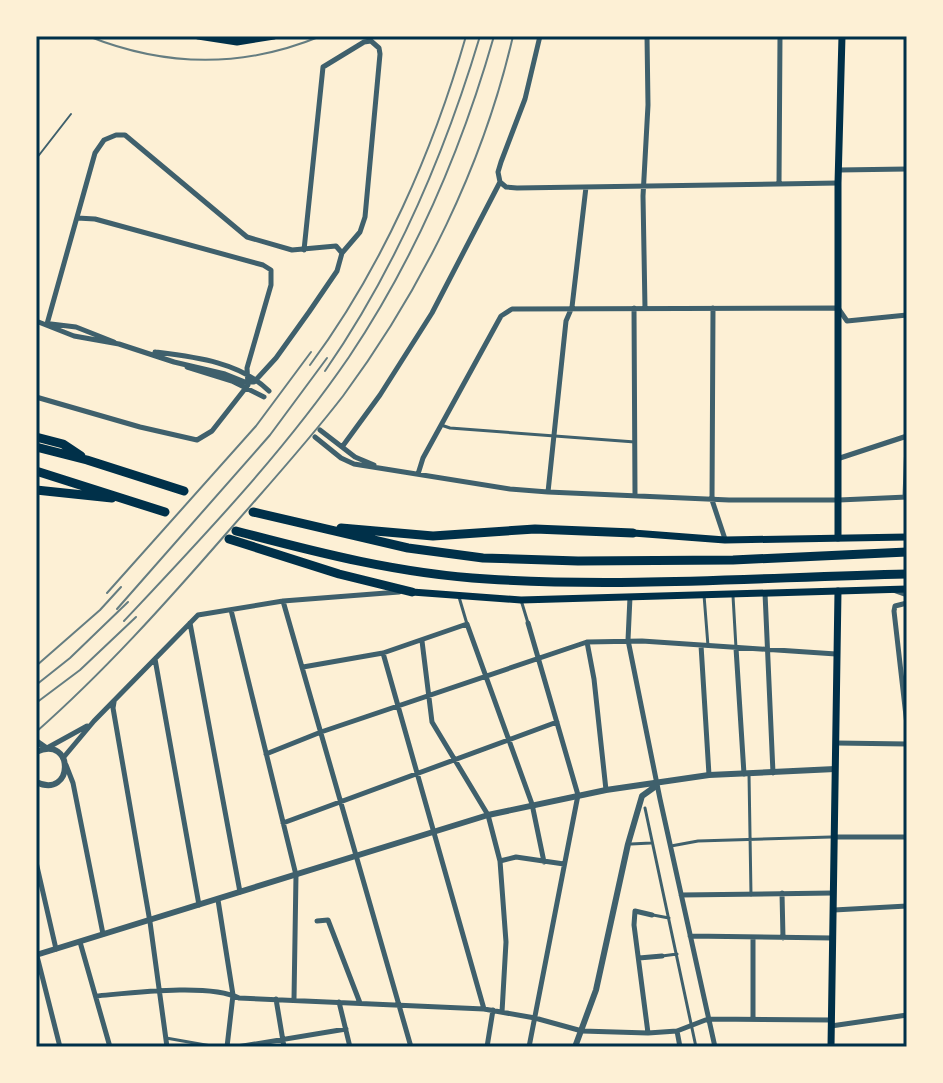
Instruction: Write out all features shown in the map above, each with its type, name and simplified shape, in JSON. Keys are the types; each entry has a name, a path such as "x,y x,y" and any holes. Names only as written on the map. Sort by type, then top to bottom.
{"highway":[{"path":"36,437 63,444 87,460"},
{"path":"36,447 184,491"},
{"path":"36,471 165,512"},
{"path":"36,490 133,501"},
{"path":"253,512 408,548 483,558 733,560 907,552"},
{"path":"306,525 433,536 535,529 633,533"},
{"path":"412,592 339,574 232,535 406,570 485,579 574,582 907,574"}],"main road":[{"path":"198,36 237,42 274,36"},
{"path":"838,538 838,183 842,36"},
{"path":"633,533 725,540 907,537"},
{"path":"412,592 521,600 907,589"},
{"path":"831,1047 838,591"}],"street":[{"path":"342,447 380,395 432,313 500,182 498,172 525,99 540,36"},
{"path":"645,308 647,36"},
{"path":"779,184 780,36"},
{"path":"36,397 192,440 201,439 212,431 247,385 258,379 337,271 342,253 360,232 365,217 380,54 379,48 371,41 364,42 323,67 304,250"},
{"path":"47,324 97,148 109,137 125,135 247,237 277,247 304,250 336,246 342,253"},
{"path":"839,170 907,169"},
{"path":"500,182 506,187 517,188 838,183"},
{"path":"548,492 566,321 572,307 586,187"},
{"path":"77,218 95,219 263,265 271,270 271,285 246,373 247,385"},
{"path":"418,474 423,458 505,312 522,308 572,307 838,308 847,321 907,315"},
{"path":"634,308 635,494"},
{"path":"713,308 712,500 725,540"},
{"path":"36,321 76,327 119,344 199,359 246,373 258,379 269,391"},
{"path":"147,351 247,385"},
{"path":"174,362 187,363 237,379 264,397"},
{"path":"237,379 246,373"},
{"path":"441,425 635,442"},
{"path":"320,430 361,460 383,468"},
{"path":"315,437 347,461 510,489 712,500 906,497 907,439 840,458"},
{"path":"892,589 907,595"},
{"path":"38,786 59,782 63,777 64,761 94,721 198,615 283,601 412,592"},
{"path":"765,593 773,773"},
{"path":"733,594 750,812 751,895"},
{"path":"704,595 708,646"},
{"path":"458,596 532,804 544,862"},
{"path":"630,597 628,640 715,1047"},
{"path":"521,600 578,795 529,1047"},
{"path":"283,601 411,1047"},
{"path":"907,603 895,606 907,725"},
{"path":"231,610 296,875 294,999"},
{"path":"190,622 240,892"},
{"path":"303,667 383,653 467,624"},
{"path":"266,754 321,732 587,642 628,640 836,654"},
{"path":"422,641 432,722 488,815 500,861 506,942 502,1012"},
{"path":"587,642 606,790"},
{"path":"701,645 709,775"},
{"path":"383,653 484,1009"},
{"path":"155,659 199,906"},
{"path":"899,662 907,660"},
{"path":"115,701 113,708 150,922 167,1047"},
{"path":"36,752 94,721"},
{"path":"283,823 557,722"},
{"path":"36,741 56,751 73,783 104,935"},
{"path":"835,743 907,744"},
{"path":"60,1047 36,954 532,804 709,775 835,769"},
{"path":"575,1047 596,990 628,844 642,796 659,784"},
{"path":"645,808 696,1047"},
{"path":"671,846 714,841 907,837"},
{"path":"631,844 653,842"},
{"path":"500,861 516,857 564,864"},
{"path":"36,862 56,949"},
{"path":"782,893 783,938"},
{"path":"681,895 834,893"},
{"path":"218,900 233,995 227,1047"},
{"path":"834,910 907,906"},
{"path":"648,1033 635,911 669,918"},
{"path":"317,921 328,920 360,1003"},
{"path":"690,936 833,938"},
{"path":"753,937 753,1019"},
{"path":"80,942 110,1047"},
{"path":"639,958 677,954"},
{"path":"96,996 159,991 233,995 239,998 484,1009 582,1031 648,1033 677,1031 708,1019 831,1023 907,1015"},
{"path":"276,999 284,1044"},
{"path":"339,1002 350,1047"},
{"path":"487,1047 493,1010"},
{"path":"237,1047 284,1044 346,1029"},
{"path":"677,1031 680,1047"},
{"path":"166,1038 217,1047"}],"lane":[{"path":"36,159 71,114"}],"railway":[{"path":"88,36 146,54 204,60 263,54 321,36"},
{"path":"310,365 360,289 403,207 438,122 466,36"},
{"path":"325,371 374,292 416,210 451,124 480,36"},
{"path":"124,621 213,526 298,427 373,320 434,202 467,120 494,36"},
{"path":"36,732 110,661 180,586 315,432 372,355 424,269 467,179 485,132 513,36"},
{"path":"107,593 256,426 311,352"},
{"path":"117,609 270,435 327,358"},
{"path":"36,666 100,610 121,587"},
{"path":"36,685 70,658 128,602"},
{"path":"36,703 80,670 136,617"}]}
